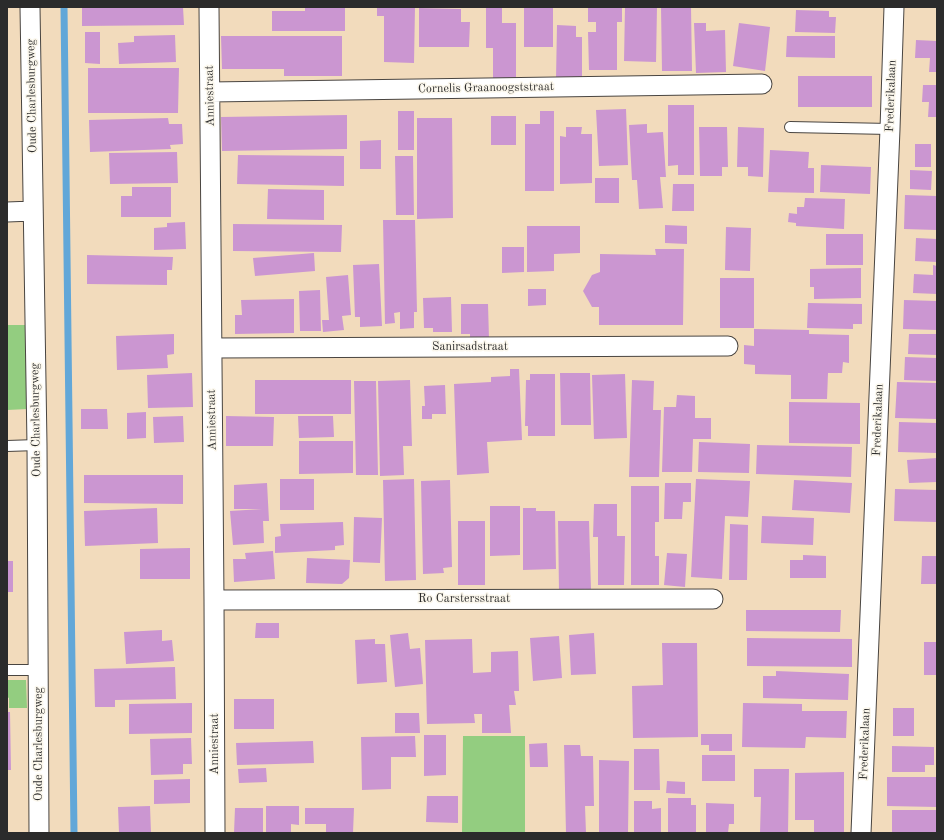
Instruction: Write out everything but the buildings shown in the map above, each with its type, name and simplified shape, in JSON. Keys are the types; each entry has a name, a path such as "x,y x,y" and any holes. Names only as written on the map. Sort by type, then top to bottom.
{"street":[{"name":"Oude Charlesburgweg","path":"30,7 37,445 39,833"},
{"name":"Anniestraat","path":"209,7 215,833"},
{"name":"Frederikalaan","path":"861,833 894,7"},
{"name":"Cornelis Graanoogststraat","path":"210,92 762,84"},
{"path":"7,212 33,211"},
{"name":"Sanirsadstraat","path":"212,348 728,346"},
{"name":"Ro Carstersstraat","path":"214,600 713,599"}],"lane":[{"path":"790,127 890,129"},
{"path":"7,446 37,445"},
{"path":"7,670 38,670"}],"green space":[{"path":"7,325 26,325 28,409 7,410"},
{"path":"7,680 26,680 27,708 9,708 9,698 7,697"},
{"path":"463,736 525,736 525,833 462,833"}],"waterway":[{"path":"64,7 74,833"}]}
